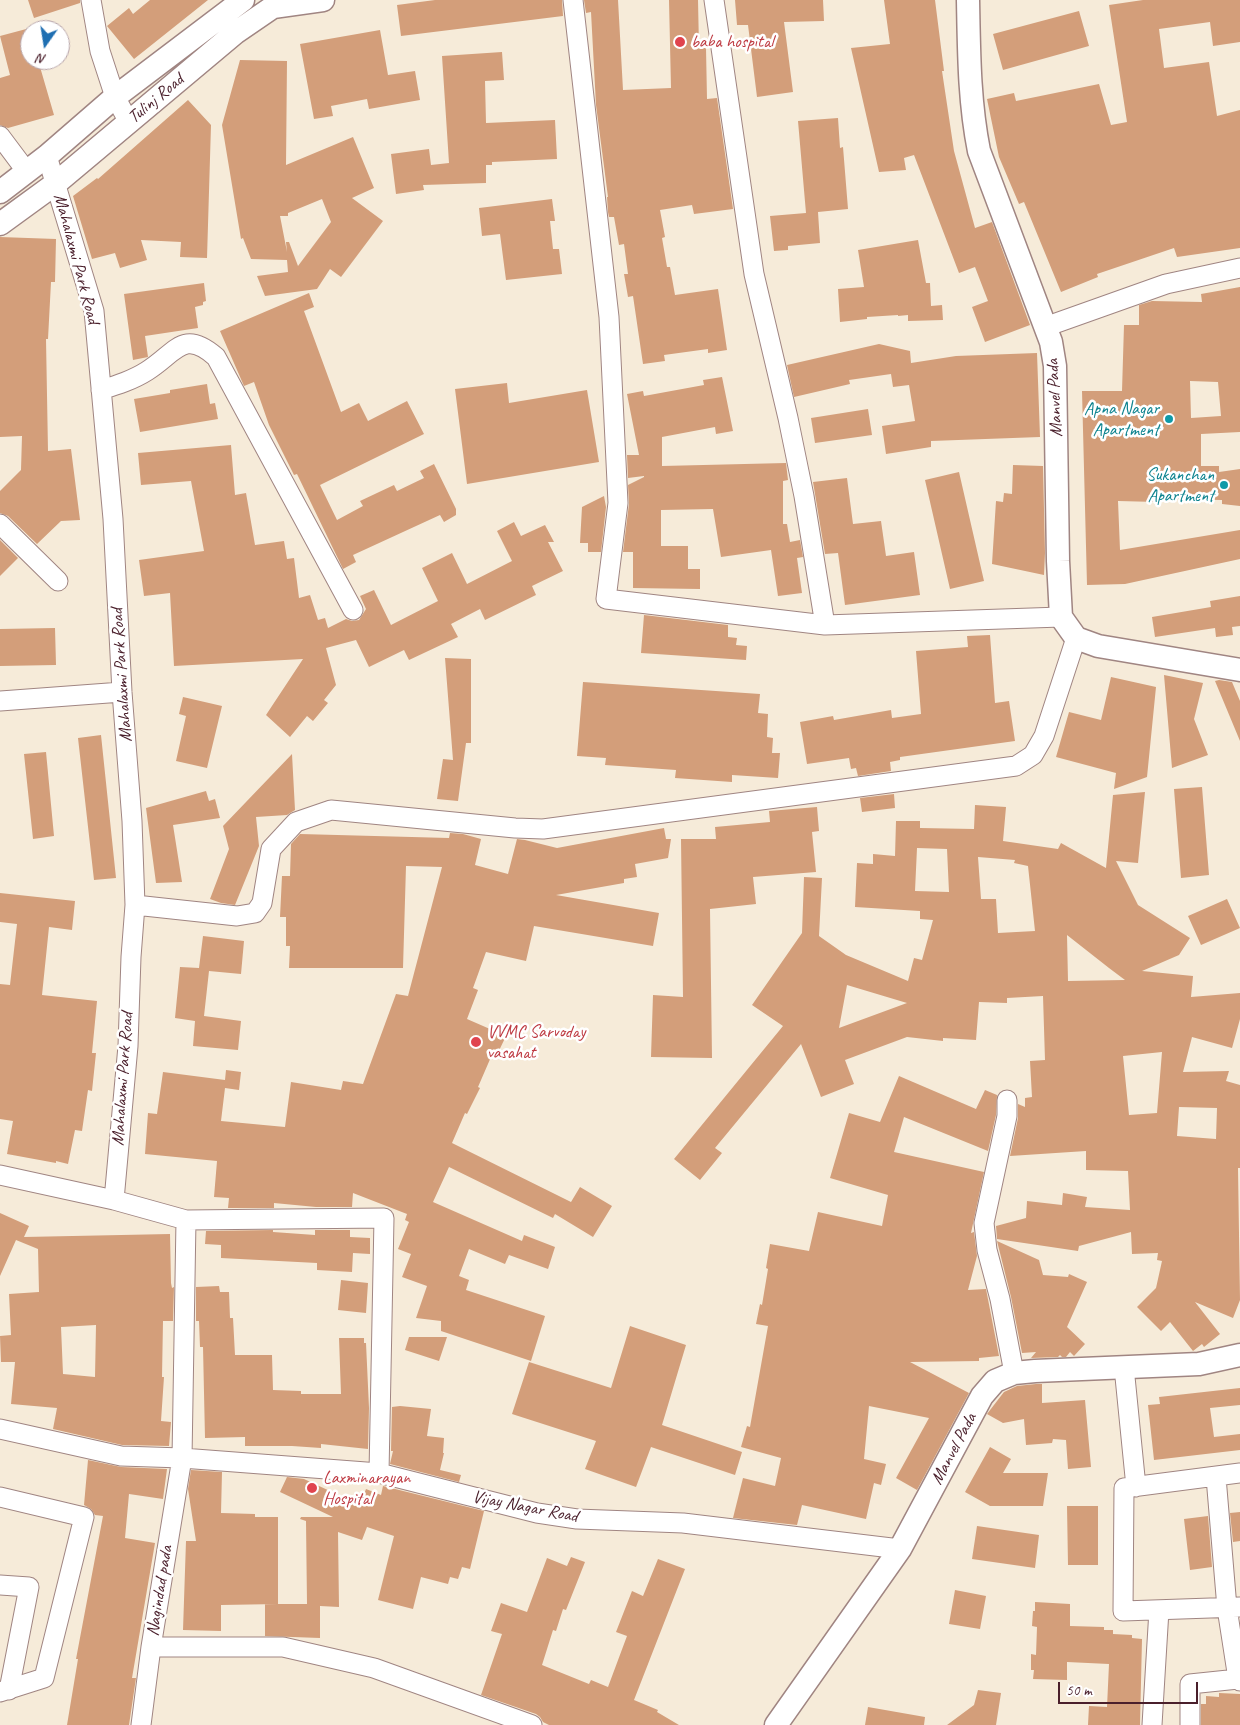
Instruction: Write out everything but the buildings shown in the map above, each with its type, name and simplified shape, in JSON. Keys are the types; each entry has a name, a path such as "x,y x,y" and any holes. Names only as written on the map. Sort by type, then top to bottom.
{"main road":[{"name":"Tulinj Road","path":"0,192 47,156 115,97 243,0"},
{"name":"Tulinj Road","path":"0,224 55,184 235,33 273,7 323,0"},
{"name":"Manvel Pada","path":"968,0 970,91 973,122 979,151 1045,327 1055,366 1058,561 1061,617"},
{"path":"1061,617 1076,638 1098,646 1240,670"},
{"name":"Manvel Pada","path":"776,1725 900,1549 982,1396 995,1381 1014,1373 1036,1370 1199,1364 1240,1354"}],"street":[{"path":"92,0 100,51 115,97 129,122"},
{"path":"573,0 609,317 618,504 606,599 825,624 1061,617"},
{"path":"714,0 754,274 788,418 804,496 825,624"},
{"path":"0,136 26,172"},
{"name":"Mahalaxmi Park Road","path":"47,156 94,311 113,519 122,692 132,821 135,905 128,1046 114,1200"},
{"path":"1045,327 1166,284 1240,268"},
{"path":"101,390 136,377 150,369 180,345 195,344 206,348 216,357 353,610"},
{"path":"0,524 58,581"},
{"path":"135,905 237,916 255,913 262,903 271,849 296,822 331,810 515,828 543,829 1016,766 1033,755 1044,736 1076,638"},
{"path":"0,701 122,692"},
{"path":"1007,1100 1007,1116 984,1223 987,1250 1000,1299 1014,1373"},
{"path":"0,1175 114,1200 186,1220 384,1218 379,1474"},
{"name":"Nagindad pada","path":"141,1725 182,1458 186,1220"},
{"path":"1124,1367 1136,1487"},
{"name":"Vijay Nagar Road","path":"0,1429 121,1456 182,1458 379,1474 545,1514 577,1519 683,1523 900,1549"},
{"path":"1234,1607 1123,1611 1124,1488 1240,1473"},
{"path":"1190,1725 1190,1684 1239,1680 1234,1607 1216,1477"},
{"path":"0,1497 84,1517 44,1678 5,1691"},
{"path":"0,1585 29,1587 5,1691"},
{"path":"1152,1725 1159,1610"},
{"path":"152,1647 283,1647 374,1668 532,1725"}],"place":[{"name":"baba hospital","path":"680,42"},
{"name":"Apna Nagar Apartment","path":"1169,419"},
{"name":"Sukanchan Apartment","path":"1224,485"},
{"name":"VVMC Sarvoday vasahat","path":"476,1042"},
{"name":"Laxminarayan Hospital","path":"312,1488"}]}
